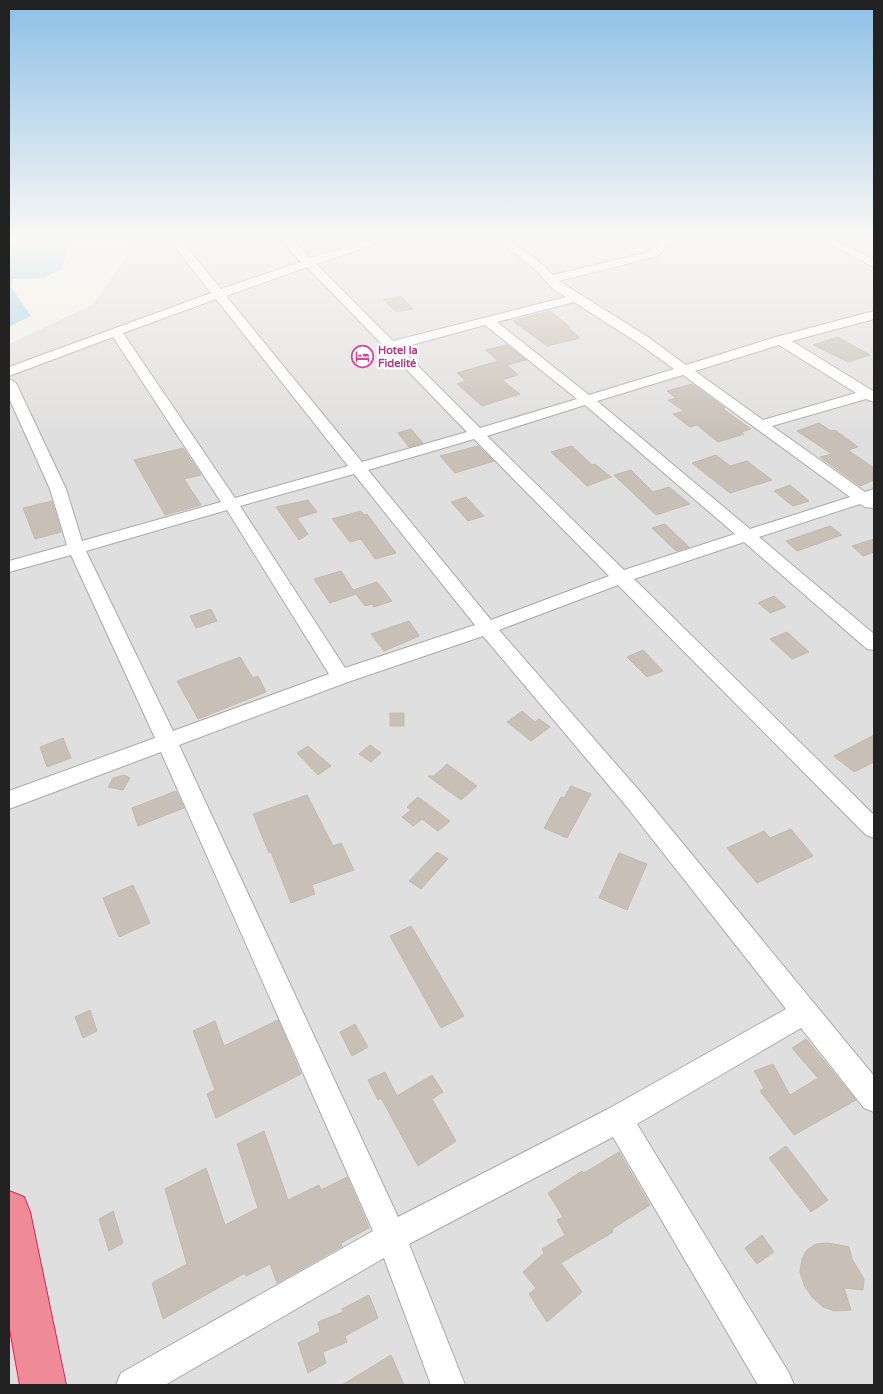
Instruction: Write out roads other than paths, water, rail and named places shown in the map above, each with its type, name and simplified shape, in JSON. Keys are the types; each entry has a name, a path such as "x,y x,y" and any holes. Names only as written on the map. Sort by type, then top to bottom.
{"highway":[{"path":"9,1212 19,1311 43,1385"}],"street":[{"path":"9,372 194,303"},
{"path":"225,303 487,628 635,801 874,1098"},
{"path":"350,303 476,434 874,829"},
{"path":"391,346 556,303"},
{"path":"583,303 643,340 760,425 870,500"},
{"path":"9,567 476,434 781,340 874,315"},
{"path":"487,321 586,399 874,644"},
{"path":"116,332 188,437 341,676"},
{"path":"781,340 871,396"},
{"path":"9,383 58,489 76,547 167,740 392,1237 448,1385"},
{"path":"760,425 871,396"},
{"path":"9,800 341,676 487,628 622,577 746,535 870,500"},
{"path":"133,1385 392,1237 618,1119 806,1012"},
{"path":"618,1119 777,1385"}],"water":[{"path":"9,303 22,303 31,316 9,327"}],"place":[{"name":"Hotel la Fidelité","path":"362,356"}]}
